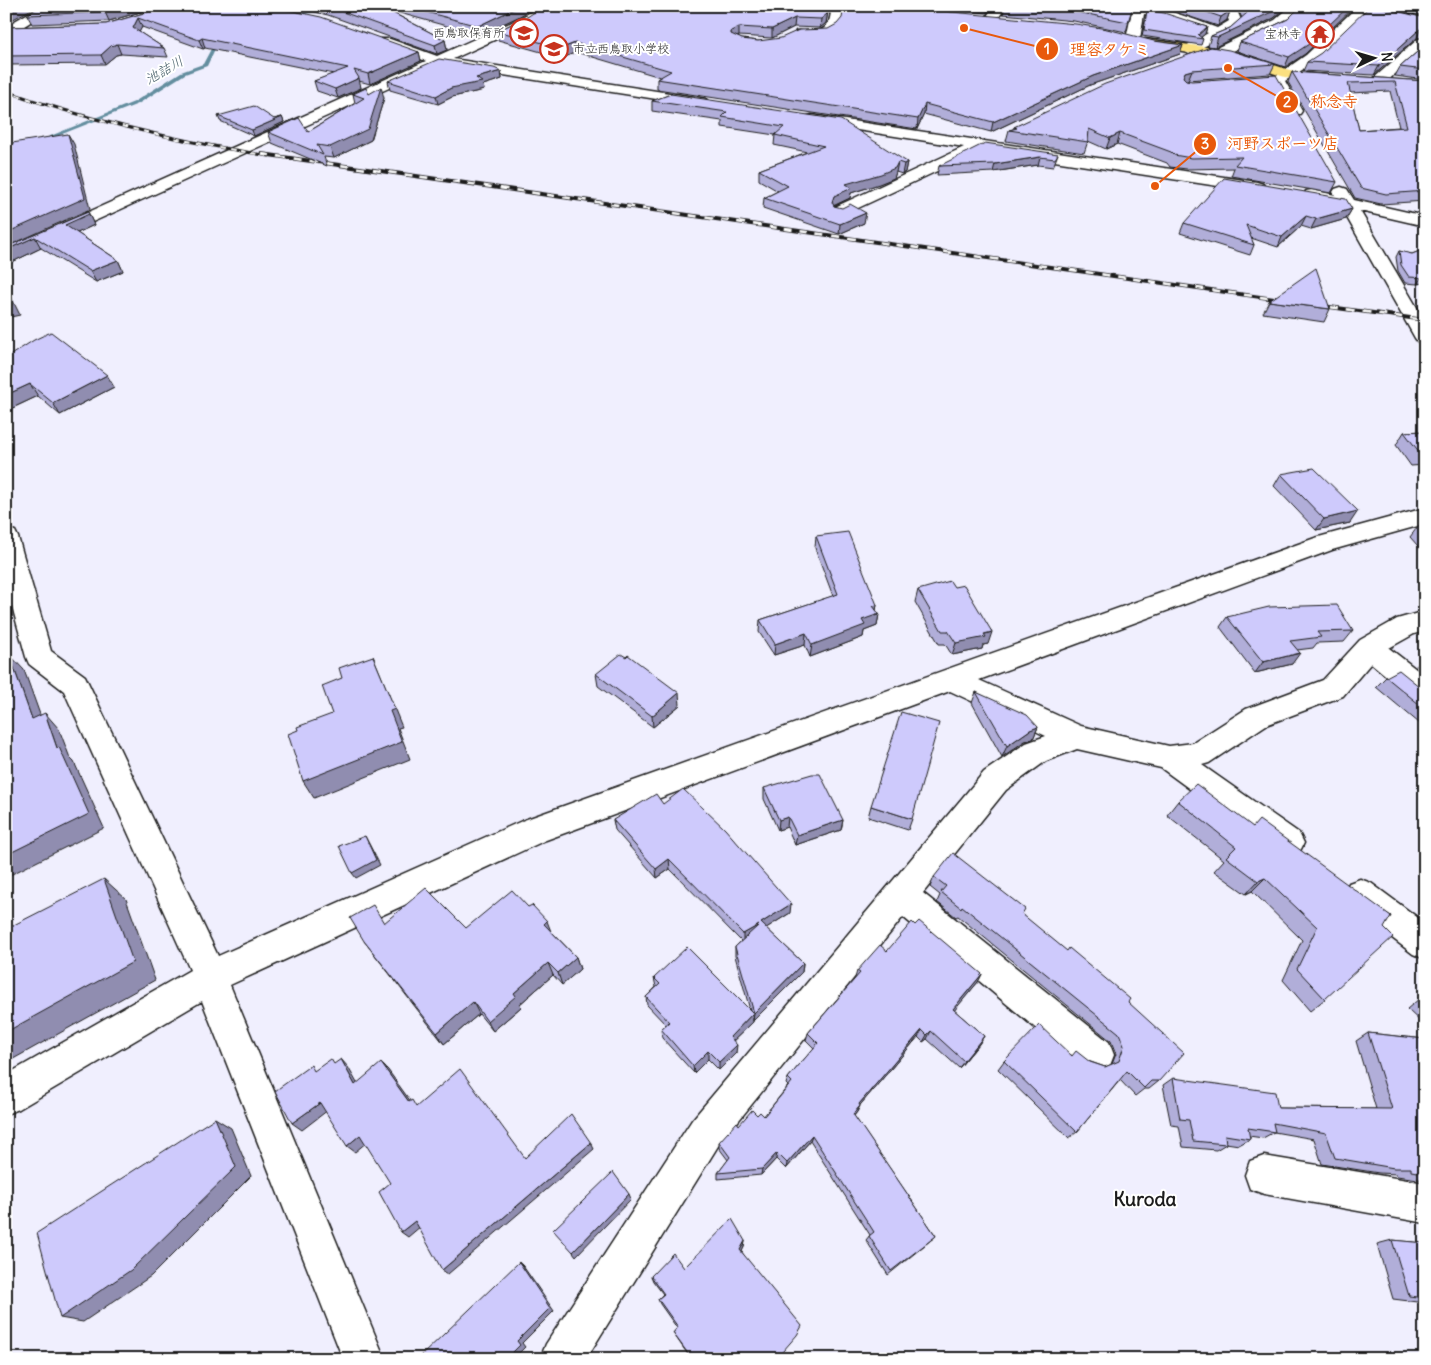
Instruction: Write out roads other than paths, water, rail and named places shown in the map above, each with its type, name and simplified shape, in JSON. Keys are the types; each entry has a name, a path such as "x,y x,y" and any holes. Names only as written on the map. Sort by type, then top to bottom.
{"main road":[{"path":"986,19 1010,21"},
{"path":"1129,38 1152,45 1241,58 1282,77 1342,80"},
{"path":"1375,81 1395,82"}],"street":[{"path":"7,30 50,6"},
{"path":"6,256 523,22 550,6"},
{"path":"788,38 794,33 814,36 833,28 837,21 836,6"},
{"path":"986,19 1001,6"},
{"path":"1203,52 1220,33 1236,22 1229,6"},
{"path":"1177,62 1279,23 1297,6"},
{"path":"1129,38 1139,8 1166,14 1220,33"},
{"path":"1260,82 1282,77 1311,58 1363,8 1375,8 1425,22"},
{"path":"7,30 36,30"},
{"path":"374,38 438,61 714,104"},
{"path":"1375,81 1423,42"},
{"path":"1282,77 1300,121"},
{"path":"793,116 1271,189"},
{"path":"841,211 1007,132"},
{"path":"1333,178 1425,338"},
{"path":"1300,193 1425,221"},
{"path":"6,1096 210,977 535,830 1324,544 1425,516"},
{"path":"6,537 38,657 75,684 210,977 364,1359"},
{"path":"950,679 1076,737 1169,758 1199,754 1256,717 1333,688 1369,647 1406,626 1425,621"},
{"path":"1369,647 1425,692"},
{"path":"561,1359 705,1133 995,781 1036,752 1076,737"},
{"path":"1169,758 1312,860"},
{"path":"1336,878 1425,943"},
{"path":"902,896 1096,1056"},
{"path":"1264,1175 1425,1202"}],"waterway":[{"name":"池詰川","path":"292,15 318,10 325,6"},
{"name":"池詰川","path":"45,139 136,103 183,73 205,65 212,50 222,41"}],"railway":[{"path":"6,91 136,130 269,156"},
{"path":"262,154 1288,301"},
{"path":"1315,305 1425,320"}],"place":[{"name":"理容タケミ","path":"964,28"},
{"name":"西鳥取保育所","path":"524,33"},
{"name":"宝林寺","path":"1320,34"},
{"name":"市立西鳥取小学校","path":"554,49"},
{"name":"称念寺","path":"1228,68"},
{"name":"河野スポーツ店","path":"1155,186"}],"district":[{"name":"Kuroda","path":"1145,1199"}]}
